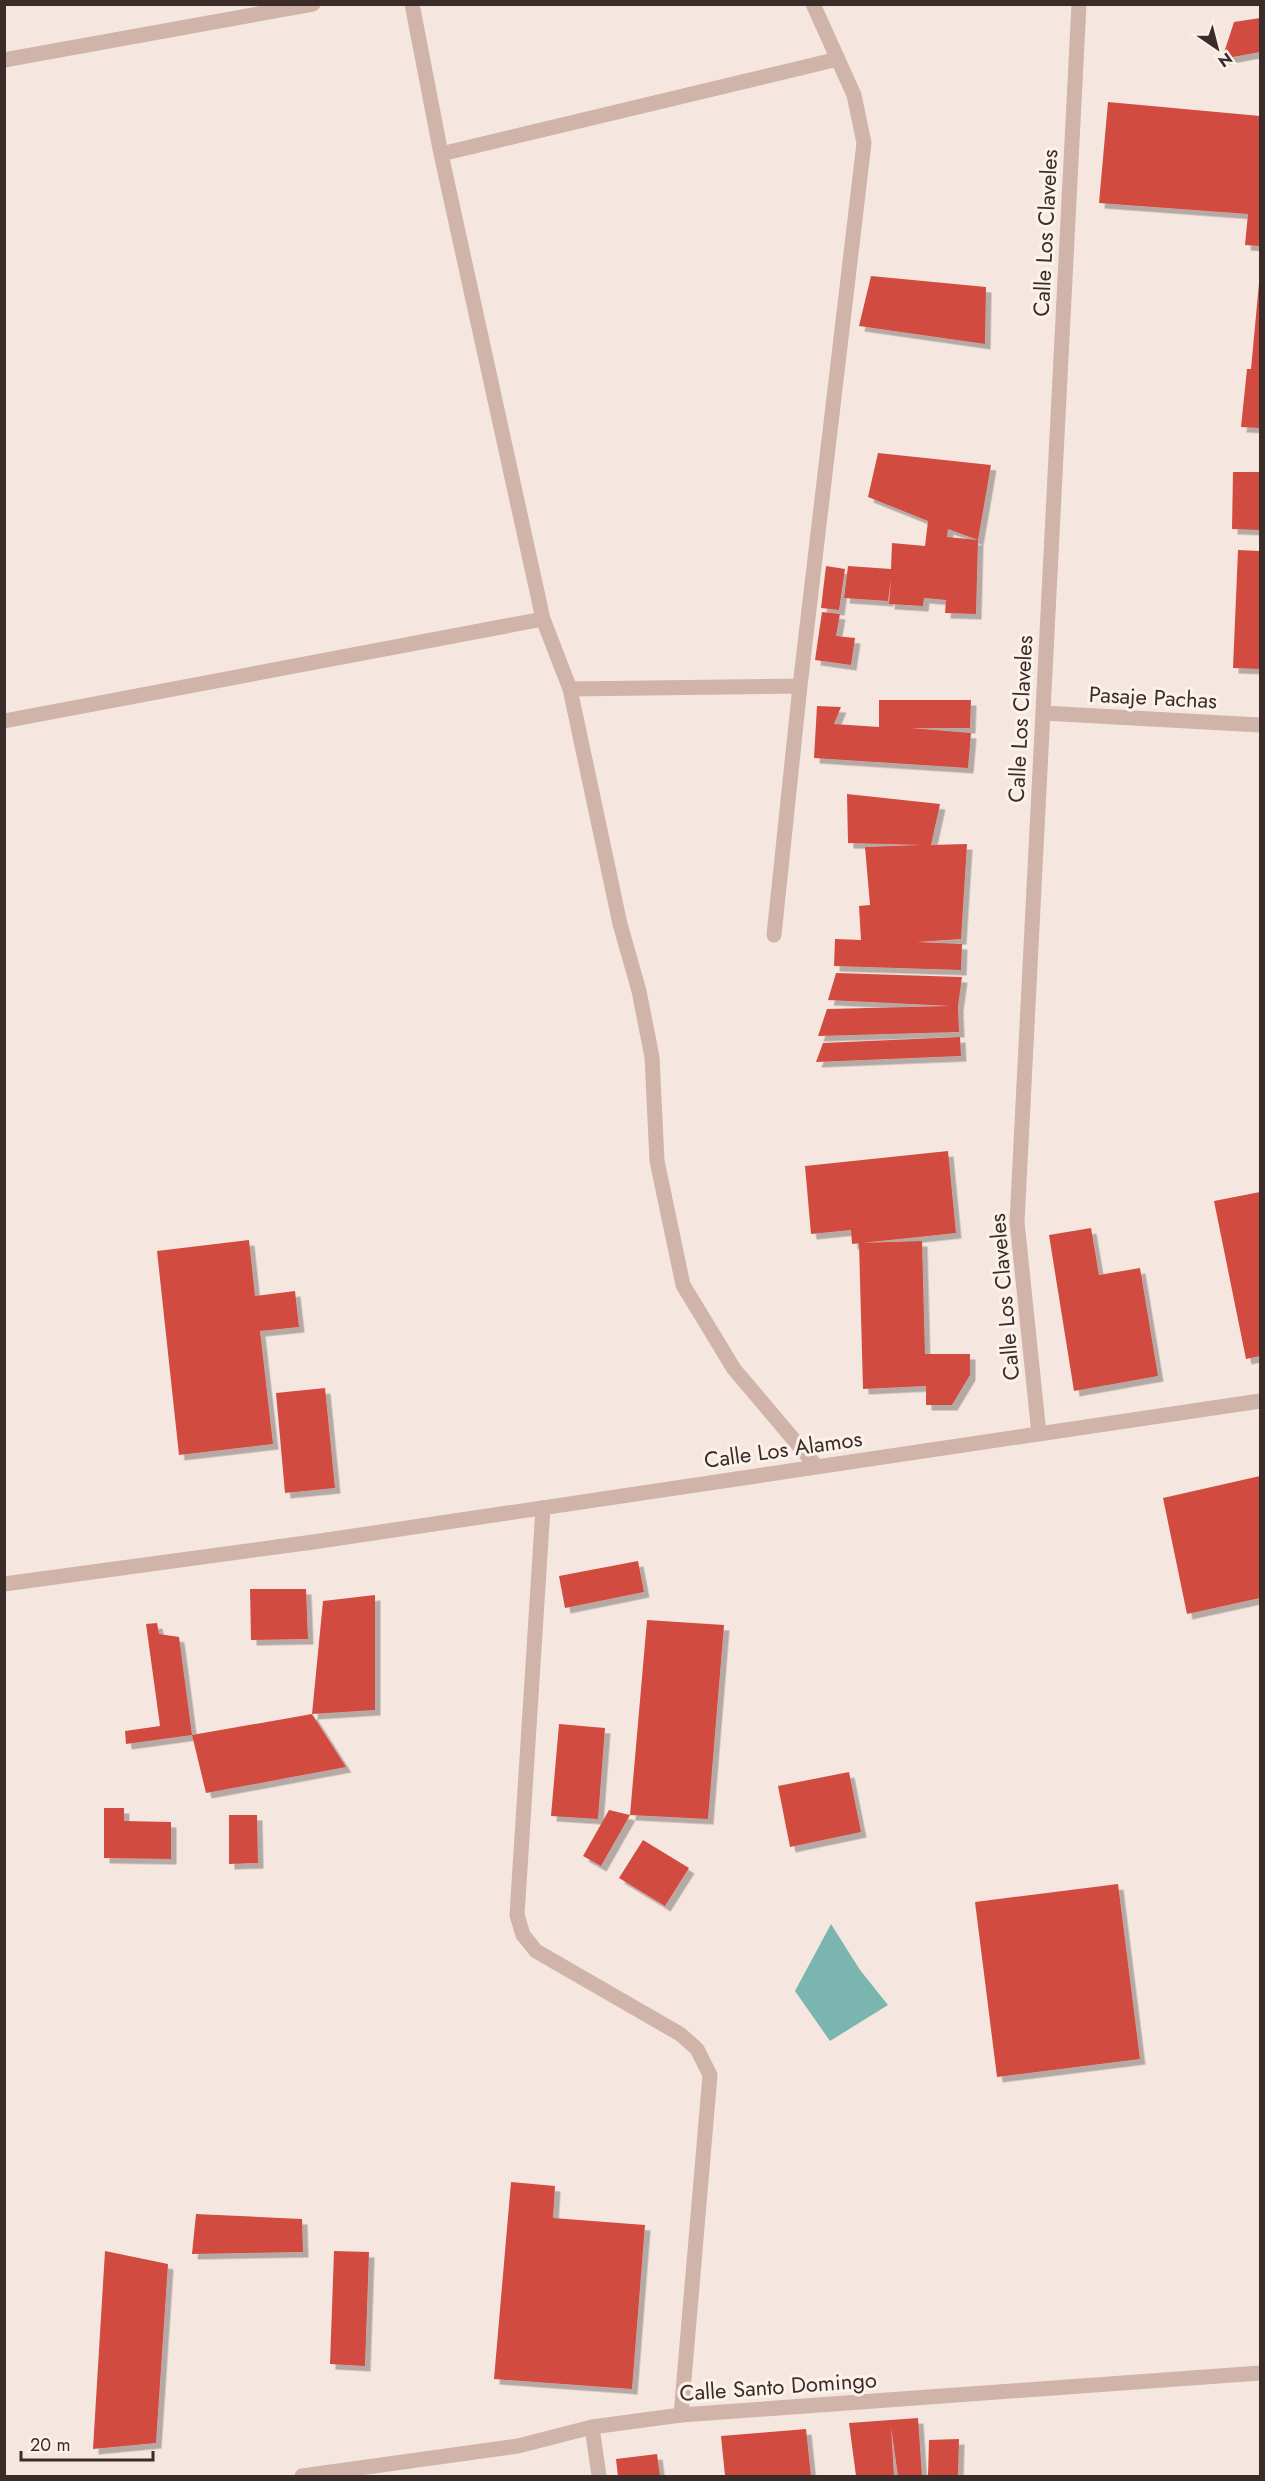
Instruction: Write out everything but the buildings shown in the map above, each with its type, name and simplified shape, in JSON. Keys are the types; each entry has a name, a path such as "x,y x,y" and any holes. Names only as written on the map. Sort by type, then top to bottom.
{"street":[{"path":"4,60 313,4"},
{"path":"412,4 441,154 543,619 570,689 620,924 639,991 652,1057 657,1161 683,1285 734,1369 817,1467"},
{"path":"774,935 800,686 864,143 854,95 813,4"},
{"name":"Calle Los Claveles","path":"1039,1434 1017,1222 1078,4"},
{"path":"441,154 838,59"},
{"path":"4,721 543,619"},
{"path":"570,689 800,686"},
{"name":"Pasaje Pachas","path":"1043,713 1260,725"},
{"name":"Calle Los Alamos","path":"4,1584 313,1542 1260,1401"},
{"path":"543,1508 517,1915 523,1935 536,1951 680,2034 697,2049 710,2075 681,2415"},
{"name":"Calle Santo Domingo","path":"302,2476 518,2446 592,2427 681,2415 1260,2373"},
{"path":"592,2427 599,2476"}],"water":[{"path":"831,1924 860,1970 888,2005 830,2041 795,1991"}]}
